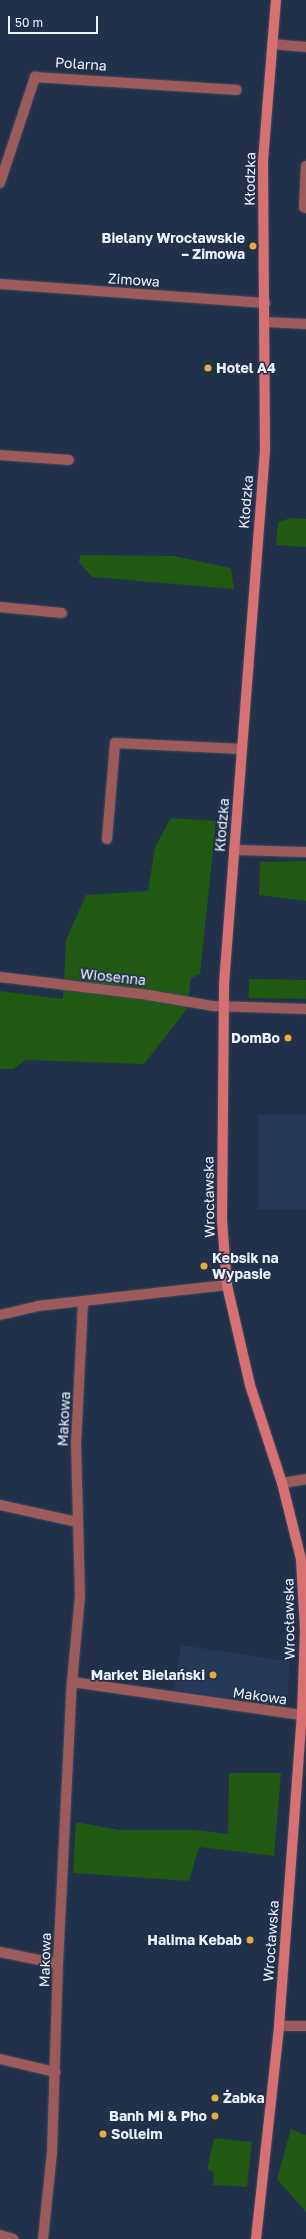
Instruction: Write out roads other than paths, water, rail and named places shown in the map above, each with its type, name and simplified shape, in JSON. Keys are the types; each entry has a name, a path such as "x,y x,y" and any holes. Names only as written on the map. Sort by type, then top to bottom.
{"main road":[{"name":"Kłodzka","path":"223,1006 265,450 263,161 276,0"},
{"name":"Wrocławska","path":"223,1006 222,1220 227,1285 250,1385 282,1483 301,1559 305,1600 302,1715 279,2026 256,2239"}],"street":[{"path":"272,44 306,47"},
{"name":"Polarna","path":"0,183 35,77 237,90"},
{"path":"306,166 304,207 306,208"},
{"name":"Zimowa","path":"0,284 265,303"},
{"path":"265,322 306,324"},
{"path":"0,455 69,460"},
{"path":"0,607 62,613"},
{"path":"107,839 115,743 242,749"},
{"path":"234,850 306,852"},
{"name":"Wiosenna","path":"0,977 223,1006 306,1009"},
{"path":"0,1315 38,1306 227,1285"},
{"name":"Makowa","path":"43,2239 52,2152 58,1964 72,1682 80,1596 76,1445 83,1301"},
{"path":"282,1483 306,1479"},
{"path":"0,1505 77,1522"},
{"name":"Makowa","path":"72,1682 302,1715"},
{"path":"0,1952 58,1964"},
{"path":"279,2026 306,2026"},
{"path":"0,2059 55,2072"},
{"path":"0,2235 14,2239"}],"place":[{"name":"Bielany Wrocławskie – Zimowa","path":"253,246"},
{"name":"Hotel A4","path":"208,368"},
{"name":"DomBo","path":"288,1038"},
{"name":"Kebsik na Wypasie","path":"204,1266"},
{"name":"Market Bielański","path":"213,1675"},
{"name":"Halima Kebab","path":"250,1940"},
{"name":"Żabka","path":"215,2098"},
{"name":"Banh Mi & Pho","path":"215,2116"},
{"name":"Solleim","path":"103,2134"}]}
